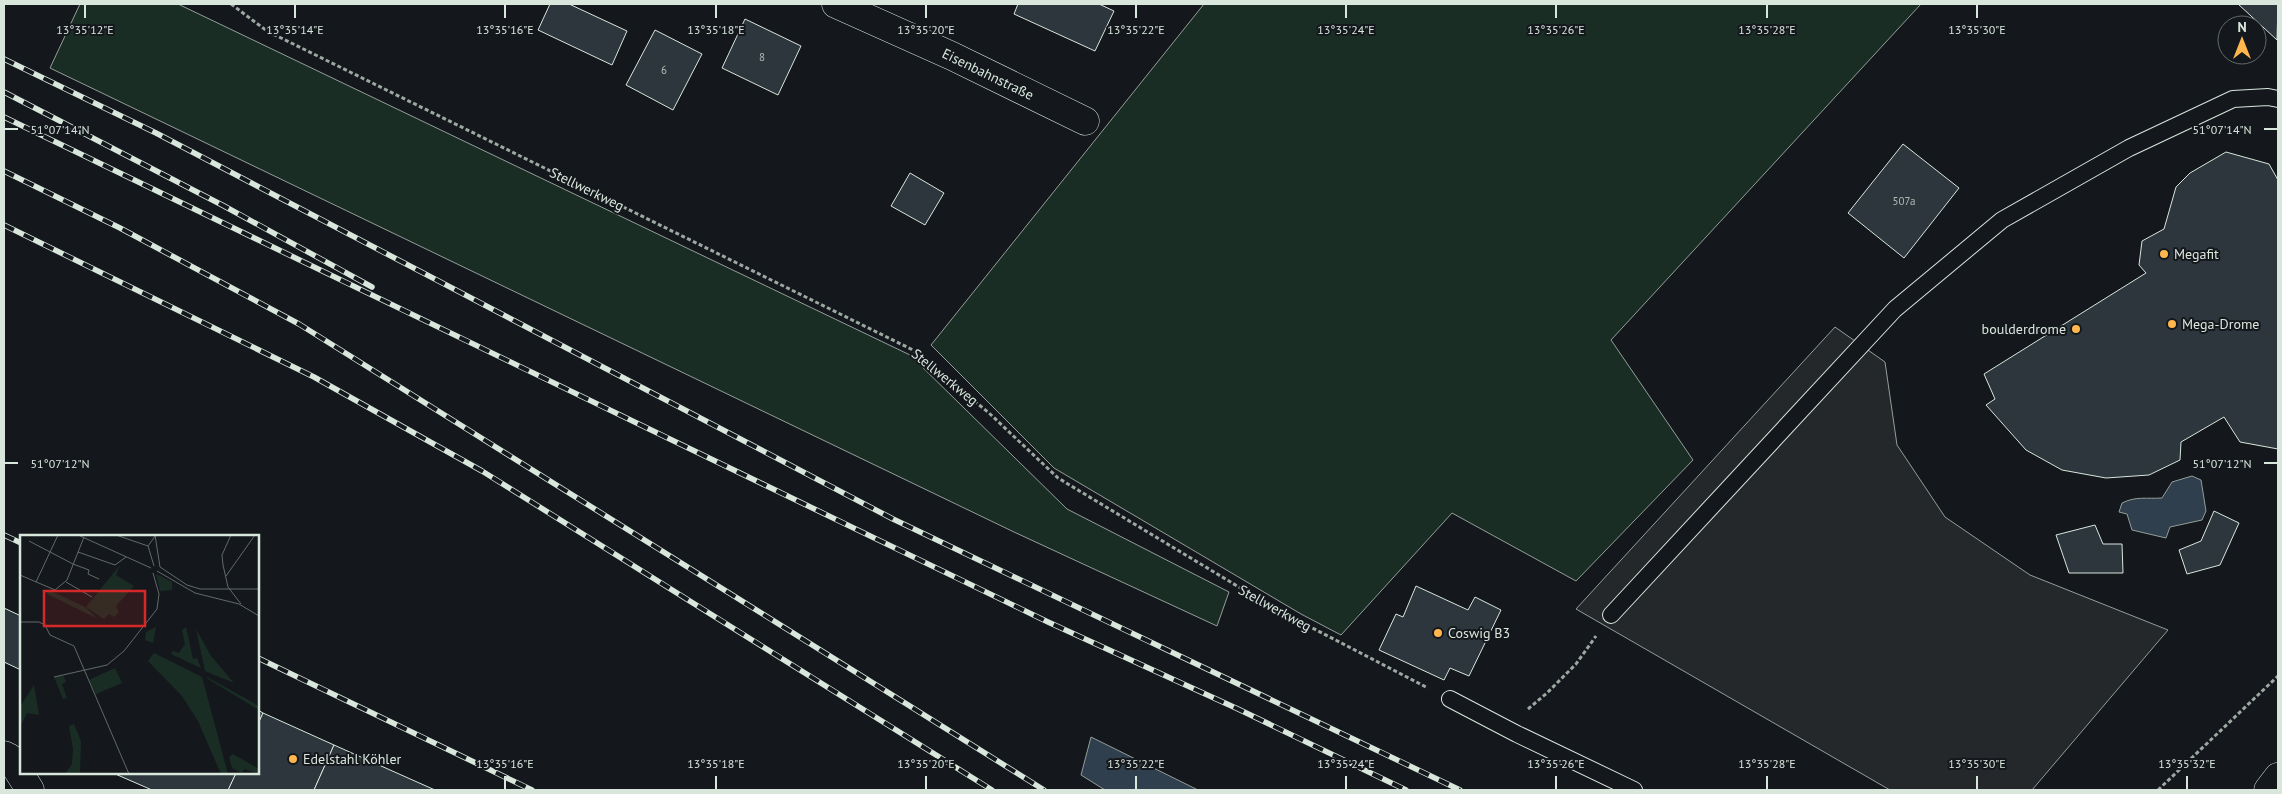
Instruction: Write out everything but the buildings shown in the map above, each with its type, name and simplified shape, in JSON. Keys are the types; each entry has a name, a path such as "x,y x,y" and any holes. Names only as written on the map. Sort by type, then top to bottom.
{"street":[{"name":"Eisenbahnstraße","path":"836,4 952,56 1085,120"},
{"path":"4,755 10,758 30,790"},
{"path":"2268,790 2278,778"}],"lane":[{"path":"1612,615 1895,309 2002,220 2129,148 2234,99 2268,96 2278,99"},
{"path":"1450,700 1516,734 1634,790"}],"path":[{"name":"Stellwerkweg","path":"231,4 267,31 911,349 989,413 1058,478 1272,608 1450,700"},
{"path":"1516,734 1529,707 1547,694 1576,664 1612,615"},
{"path":"2158,790 2278,676"}],"green space":[{"path":"80,4 178,4 910,355 1067,509 1229,592 1217,626 1014,532 50,68"},
{"path":"1204,4 1921,4 1611,340 1693,460 1576,581 1452,513 1341,635 1301,614 1054,468 931,345"}],"shaded area":[{"path":"1835,327 1885,362 1897,445 1945,517 2030,575 2168,630 2032,790 1890,790 1576,609"}],"water":[{"path":"2192,476 2201,480 2206,511 2202,520 2170,527 2166,538 2132,530 2127,514 2119,512 2122,503 2137,499 2162,498 2172,482"},
{"path":"1091,737 1198,790 1105,790 1081,775"}],"railway":[{"path":"4,59 156,133 893,519 1460,790"},
{"path":"4,92 224,206 372,287"},
{"path":"4,117 1048,622 1238,709 1406,790"},
{"path":"4,171 120,228 299,324 1044,790"},
{"path":"4,225 314,377 482,471 992,790"},
{"path":"4,535 20,543"},
{"path":"259,658 532,790"}],"place":[{"name":"Megafit","path":"2164,254"},
{"name":"Mega-Drome","path":"2172,324"},
{"name":"boulderdrome","path":"2076,329"},
{"name":"Coswig B3","path":"1438,633"},
{"name":"Edelstahl Köhler","path":"293,759"}]}
